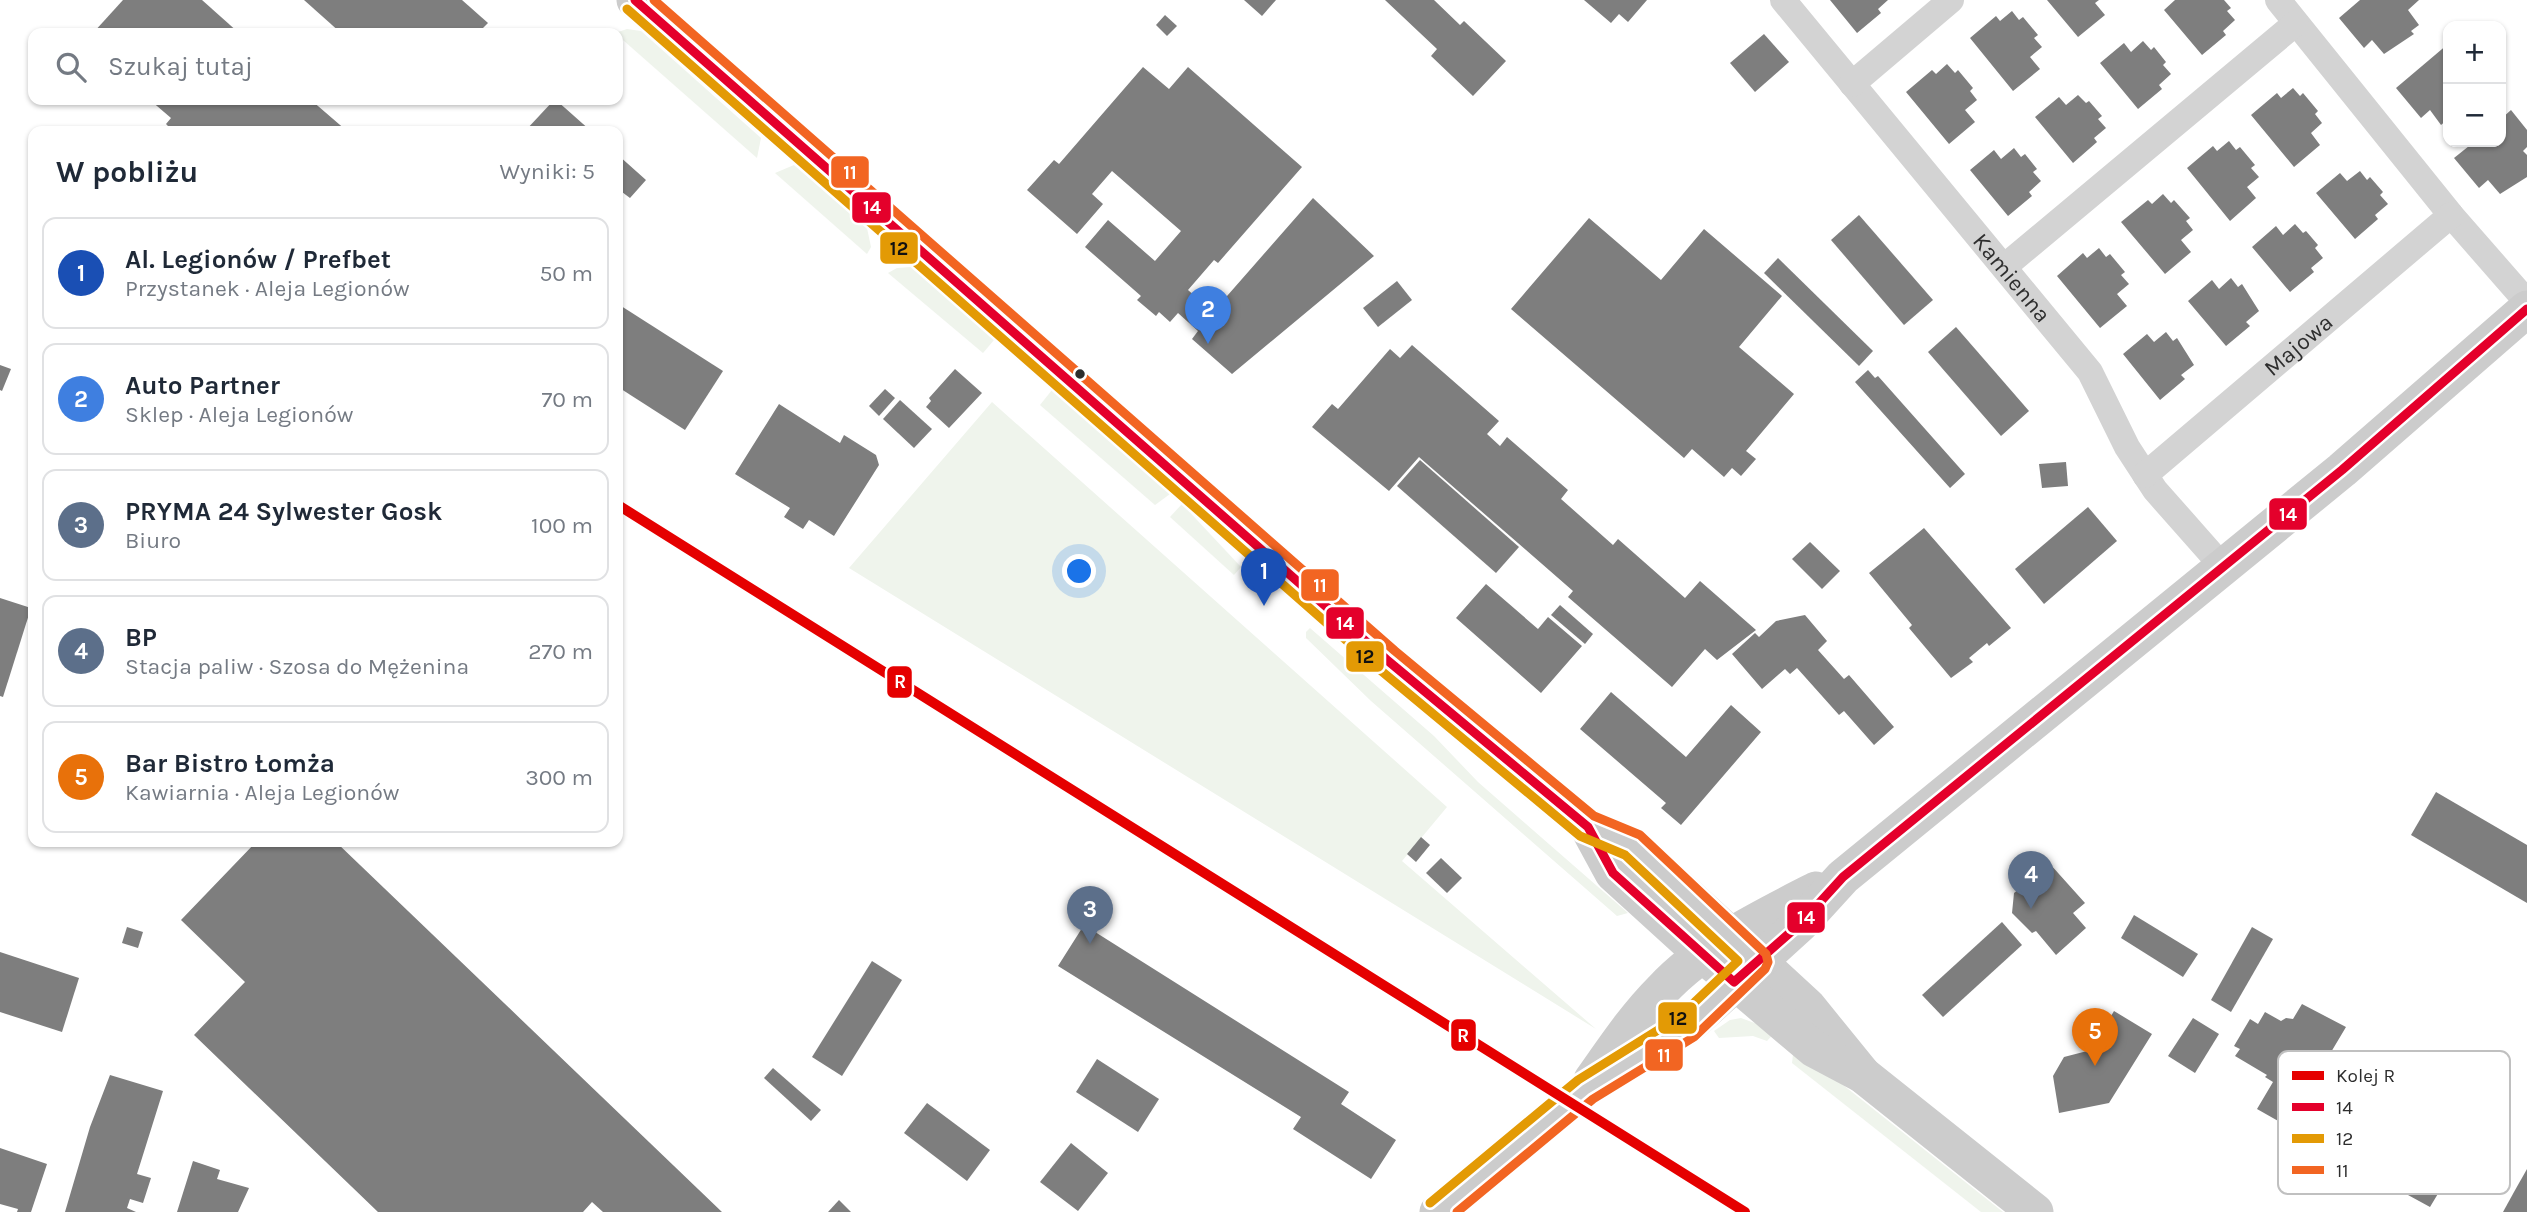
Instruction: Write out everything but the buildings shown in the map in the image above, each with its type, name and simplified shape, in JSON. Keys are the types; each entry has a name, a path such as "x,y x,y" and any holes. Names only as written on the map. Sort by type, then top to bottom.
{"main road":[{"path":"635,0 1387,660 1588,827 1632,845 1731,959 1821,1021 1863,1075 2035,1212"},
{"path":"1438,1212 1586,1090 1629,1027 1663,988 1731,959 1843,877 2342,470 2527,309"}],"street":[{"name":"Kamienna","path":"1783,0 2090,372 2127,447 2145,475 2223,567"},
{"path":"1852,84 1951,0"},
{"path":"2278,0 2451,215 2527,302"},
{"path":"2004,267 2296,23"},
{"name":"Majowa","path":"2145,475 2451,215"}],"shaded area":[{"path":"623,30 641,31 761,138 757,158 623,40"},
{"path":"794,165 867,228 871,247 867,254 775,173"},
{"path":"911,267 994,340 983,353 888,273 897,268"},
{"path":"1052,390 1170,494 1155,505 1040,405"},
{"path":"992,402 1447,807 1402,861 1596,1029 849,568"},
{"path":"1182,504 1241,567 1234,575 1170,517"},
{"path":"1310,628 1434,736 1478,782 1628,913 1617,916 1371,701 1306,638 1306,632"},
{"path":"1741,1018 1776,1031 1767,1041 1753,1036 1719,1038 1714,1031 1730,1020"},
{"path":"1794,1046 2003,1212 1981,1212 1792,1063"}],"rail line":[{"name":"R","path":"623,508 1745,1212"}],"transit line":[{"name":"14","path":"635,0 1387,660 1588,827 1613,873 1734,982 1801,923 1843,877 2342,470 2527,309"},
{"name":"11","path":"654,0 1395,651 1594,816 1640,835 1766,954 1768,962 1765,969 1694,1037 1593,1099 1457,1212"},
{"name":"12","path":"627,9 1379,669 1580,836 1625,855 1738,961 1679,1017 1578,1080 1430,1203"}],"place":[{"name":"Auto Partner","path":"1208,344"},
{"name":"Al. Legionów / Prefbet","path":"1264,606"},
{"name":"BP","path":"2031,909"},
{"name":"PRYMA 24 Sylwester Gosk","path":"1090,944"},
{"name":"Bar Bistro Łomża","path":"2095,1066"}]}
